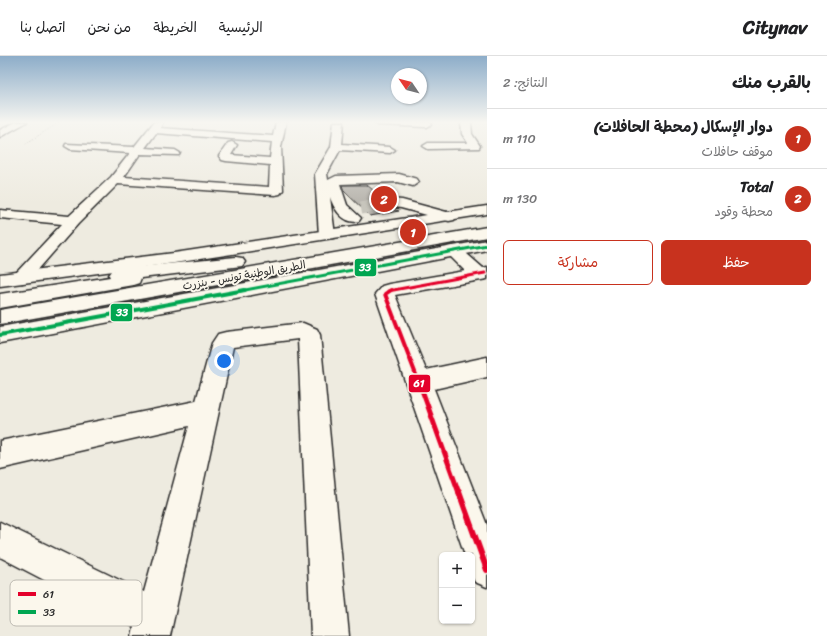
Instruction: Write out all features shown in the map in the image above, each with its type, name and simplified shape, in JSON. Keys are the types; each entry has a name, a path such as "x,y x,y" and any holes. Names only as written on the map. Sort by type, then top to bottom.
{"main road":[{"path":"121,149 175,154"},
{"path":"229,149 225,156 226,158 274,162"},
{"path":"115,180 272,191 276,190 274,162 275,149"},
{"path":"327,235 321,174 335,149"},
{"path":"373,149 390,150"},
{"path":"22,277 73,220 115,180 136,150"},
{"path":"328,159 342,160"},
{"path":"354,219 342,212 333,182 336,180 399,178 414,182"},
{"path":"390,203 402,204 449,216"},
{"path":"0,280 174,258 327,235 354,219 449,216 487,210"},
{"path":"0,214 73,220"},
{"name":"الطريق الوطنية تونس - بنزرت","path":"0,301 487,220"},
{"name":"الطريق الوطنية تونس - بنزرت","path":"0,318 487,232"},
{"path":"0,336 487,245"},
{"path":"453,251 483,274"},
{"path":"0,328 327,261"},
{"path":"0,290 236,262"},
{"path":"483,274 386,291 385,294 419,382 487,570"},
{"path":"142,621 153,627 224,341 303,331 309,335 330,636"},
{"path":"419,382 487,367"},
{"path":"0,455 206,410"},
{"path":"0,539 71,580"}],"building":[{"path":"342,185 367,185 384,199 382,202 384,207 399,211 370,216 344,191"}],"tunnel":[{"path":"361,208 390,203"}],"transit line":[{"name":"33","path":"0,335 487,245"},
{"name":"61","path":"485,273 389,290 385,294 419,382 487,570"}],"place":[{"name":"Total","path":"384,199"},
{"name":"دوار الإسكال (محطة الحافلات)","path":"413,232"}]}
